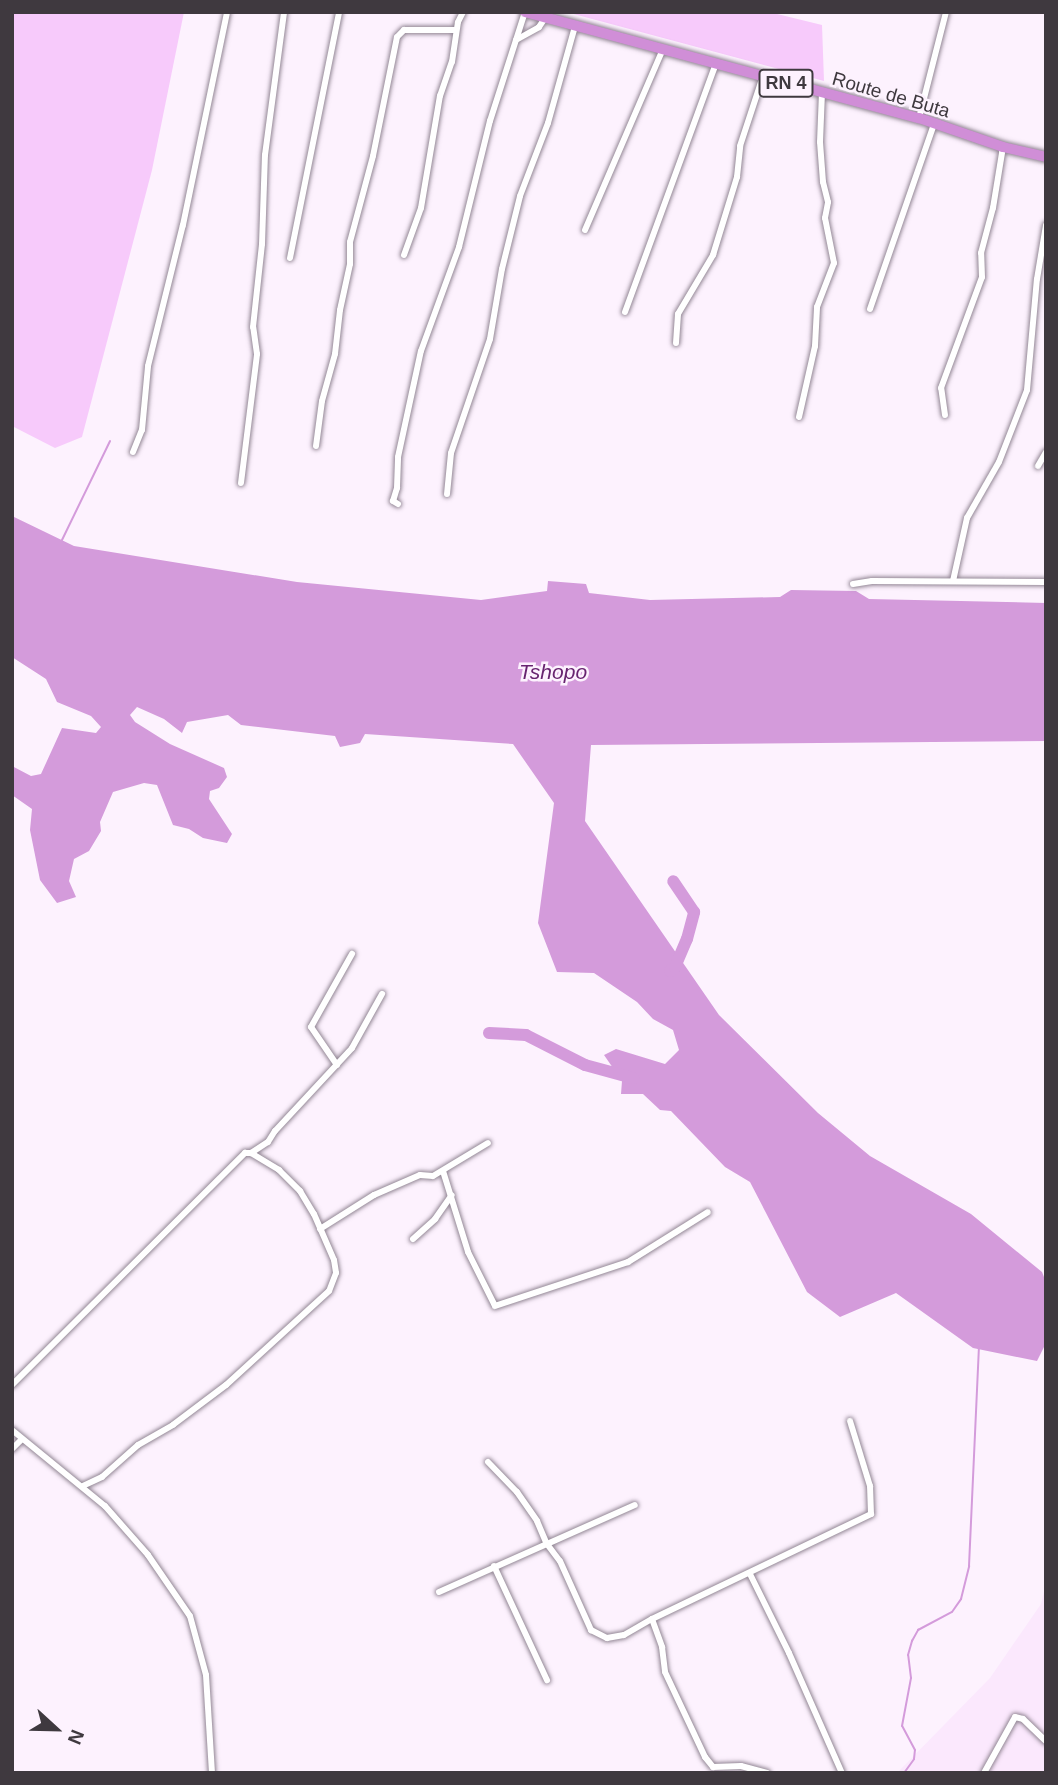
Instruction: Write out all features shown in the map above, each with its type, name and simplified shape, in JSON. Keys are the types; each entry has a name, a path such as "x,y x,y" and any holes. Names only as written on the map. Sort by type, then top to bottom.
{"highway":[{"name":"Route de Buta","path":"525,12 919,118 1003,147 1046,157"}],"street":[{"path":"133,452 144,424 148,366 183,225 227,12"},
{"path":"241,483 257,354 253,327 262,244 265,155 284,12"},
{"path":"289,258 339,12"},
{"path":"404,255 410,244 426,188 427,163 437,109 452,62 456,30 463,12"},
{"path":"398,504 393,501 397,488 398,457 421,351 459,247 489,121 525,12"},
{"path":"919,118 946,12"},
{"path":"516,40 539,27 545,18"},
{"path":"447,494 452,453 490,339 502,269 520,196 552,111 575,26"},
{"path":"316,446 321,401 335,354 342,297 350,264 350,242 373,156 397,37 404,30 456,30"},
{"path":"585,230 663,49"},
{"path":"625,312 716,63"},
{"path":"676,342 678,314 713,255 737,177 740,146 763,76"},
{"path":"799,417 815,346 817,307 834,263 825,218 828,202 823,182 820,142 822,93"},
{"path":"870,309 934,124"},
{"path":"945,415 941,388 982,277 981,253 993,208 1003,147"},
{"path":"953,581 967,518 999,462 1027,390 1037,279 1046,225"},
{"path":"1038,466 1046,452"},
{"path":"853,584 872,580 1046,582"},
{"path":"337,1065 311,1027 352,954"},
{"path":"12,1385 245,1153 251,1153 268,1142 275,1131 352,1048 382,994"},
{"path":"320,1229 374,1195 420,1175 433,1176 488,1143"},
{"path":"83,1486 102,1477 138,1445 173,1425 226,1385 329,1291 336,1273 310,1207 291,1179 251,1153"},
{"path":"443,1171 468,1252 495,1306 628,1262 708,1212"},
{"path":"412,1239 435,1219 452,1195"},
{"path":"488,1462 517,1492 537,1521 547,1544 560,1561 592,1630 607,1638 624,1635 871,1514 870,1486 850,1421"},
{"path":"12,1430 106,1506 148,1555 190,1616 206,1675 212,1773"},
{"path":"12,1449 22,1439"},
{"path":"439,1592 635,1505"},
{"path":"494,1566 547,1680"},
{"path":"750,1574 783,1640 842,1773"},
{"path":"652,1619 663,1647 664,1672 705,1757 713,1767 741,1766 767,1773"},
{"path":"984,1773 1015,1717 1023,1719 1046,1741"}],"shaded area":[{"path":"12,12 184,12 152,170 82,437 55,448 12,426"},
{"path":"566,12 769,12 822,25 824,81"},
{"path":"1046,1583 1046,1773 897,1773 990,1678 1041,1604"}],"water":[{"name":"Tshopo","path":"12,516 74,546 297,582 481,600 547,591 548,581 586,584 589,593 650,600 780,597 791,590 856,591 869,599 1046,603 1046,741 591,745 585,821 719,1015 818,1113 870,1156 971,1214 1042,1272 1046,1282 1046,1343 1037,1361 973,1348 896,1293 840,1317 807,1292 750,1182 725,1167 671,1111 660,1110 643,1094 621,1094 622,1081 604,1055 616,1049 665,1064 679,1050 673,1030 653,1019 637,1002 594,973 557,972 538,923 554,803 513,744 365,734 360,743 340,747 335,736 241,725 228,715 187,722 182,733 164,719 137,707 130,715 135,722 170,744 224,768 227,777 219,788 210,791 209,799 232,834 227,843 203,838 189,829 173,825 157,785 144,783 113,792 100,822 101,831 89,851 74,859 69,881 76,897 57,903 40,880 30,830 32,809 12,795 12,766 31,776 41,774 62,728 96,733 101,727 91,716 57,702 46,679 12,657"}],"waterway":[{"path":"62,540 110,441"},
{"path":"670,971 675,967 687,939 694,912 673,881"},
{"path":"489,1033 526,1035 585,1065 633,1078"},
{"path":"904,1773 914,1759 915,1750 902,1726 911,1678 908,1655 912,1641 918,1630 952,1612 961,1599 969,1566 979,1347"}]}
